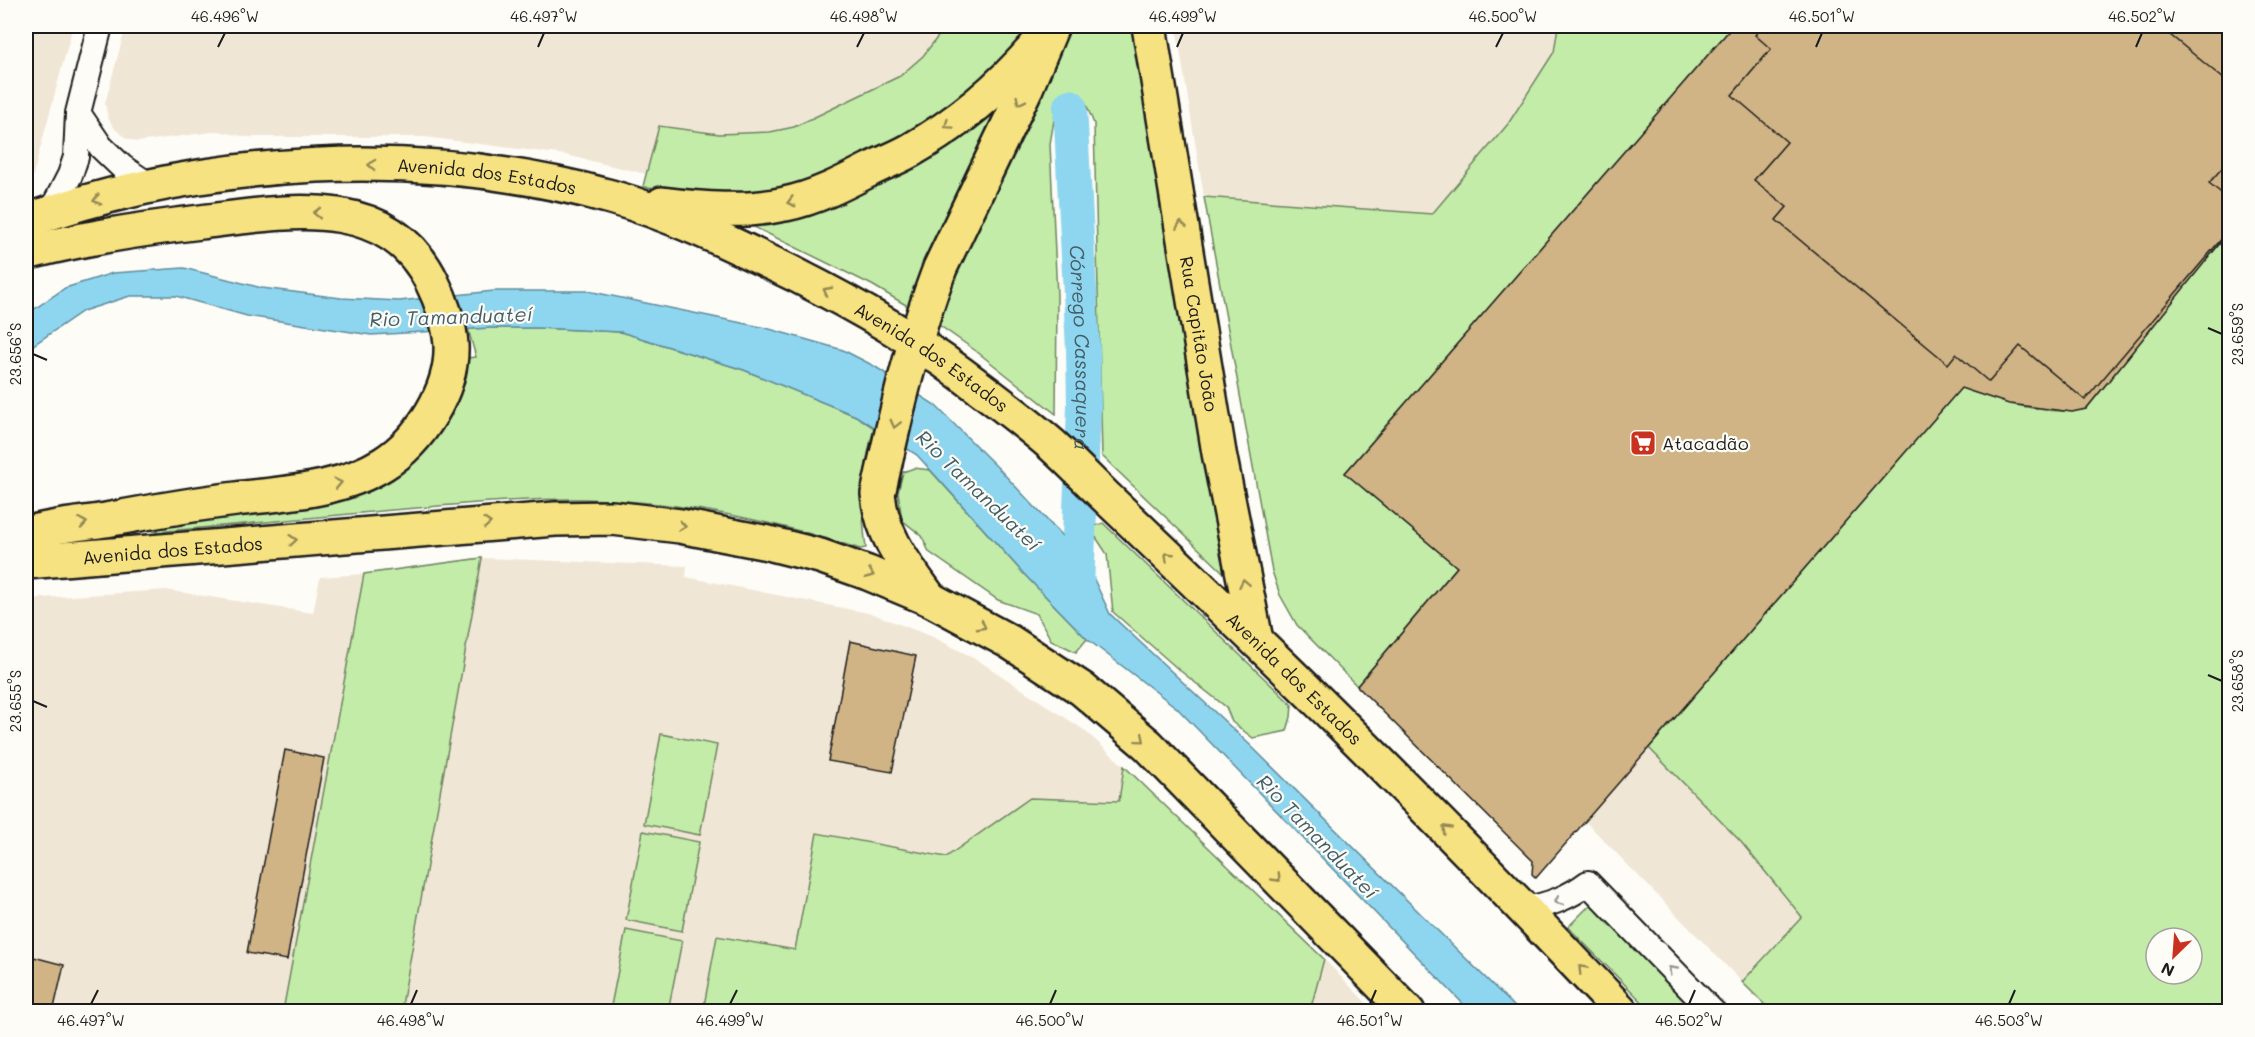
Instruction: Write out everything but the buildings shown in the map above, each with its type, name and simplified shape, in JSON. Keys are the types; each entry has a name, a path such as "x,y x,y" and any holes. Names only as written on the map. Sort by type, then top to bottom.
{"highway":[{"name":"Rua Capitão João","path":"1149,26 1219,453 1256,640"},
{"path":"617,199 714,209 748,209 784,205 814,196 910,150 946,127 1009,76 1052,27"},
{"path":"930,599 895,549 880,514 878,494 915,341 940,268 1026,88 1052,27"},
{"name":"Avenida dos Estados","path":"38,217 150,186 213,175 277,167 347,165 425,167 502,175 579,189 617,199 735,246 827,291 915,341 1053,446 1394,775 1622,1011"},
{"path":"26,253 147,228 269,213 321,213 350,216 376,225 401,240 423,263 437,291 451,344 450,366 442,392 429,416 409,445 386,463 364,475 335,484 303,490 224,500 26,534"},
{"name":"Avenida dos Estados","path":"26,562 523,520 612,518 704,530 809,554 868,573 930,599 1010,642 1082,689 1148,745 1408,1011"}],"street":[{"path":"38,217 70,176 75,157 78,113 100,26"},
{"path":"78,113 101,147 122,167 150,186"},
{"path":"1525,909 1564,899 1588,883 1713,1011"}],"shaded area":[{"path":"26,26 73,26 29,190 26,190"},
{"path":"126,26 946,26 923,56 900,76 794,127 770,132 719,134 659,126 646,174 566,155 425,137 246,137 219,131 137,142 126,138 115,129 108,118 105,103"},
{"path":"1176,26 1558,26 1555,52 1508,124 1432,214 1204,197"},
{"path":"482,558 687,566 686,577 873,614 933,637 976,659 1084,730 1124,766 1119,801 1030,798 946,857 817,833 795,950 717,936 703,1011 401,1012"},
{"path":"364,574 283,1011 26,1012 26,599 166,590 313,613 320,577"},
{"path":"1649,748 1742,842 1802,917 1742,982 1585,821"},
{"path":"1324,959 1374,1011 1310,1011"}],"green space":[{"path":"946,26 1138,26 1224,573 1102,456 1094,124 1086,104 1056,108 1050,144 1057,296 1056,414 976,351 933,321 872,285 740,220 643,186 659,126 719,134 770,132 794,127 900,76 923,56"},
{"path":"1558,26 1733,26 1345,473 1457,567 1357,686 1297,625 1280,595 1272,571 1204,197 1432,214 1508,124 1554,52"},
{"path":"2229,231 2229,1011 1771,1011 1742,982 1802,917 1741,842 1649,748 1961,388 2023,406 2071,411 2086,409"},
{"path":"468,329 621,332 744,370 856,416 874,428 863,488 866,548 860,549 758,521 689,508 654,503 583,499 487,502 156,532 151,530 150,526 381,477 402,470 428,449 438,436 454,406 467,358 476,357"},
{"path":"914,468 930,470 1023,573 1087,639 1076,652 1051,640 1037,614 998,600 929,552 922,536 902,520 898,492 903,472"},
{"path":"1103,523 1292,705 1287,731 1253,738 1232,722 1226,707 1178,669 1113,612 1107,554 1095,536 1095,526"},
{"path":"482,558 401,1011 283,1011 364,574"},
{"path":"661,734 717,745 700,835 644,824"},
{"path":"1124,766 1324,959 1310,1011 703,1011 717,936 795,950 817,833 946,857 1030,798 1119,801"},
{"path":"643,831 699,842 682,931 626,920"},
{"path":"1591,904 1696,1011 1651,1011 1568,927"},
{"path":"626,930 682,941 668,1011 610,1011"}],"water":[{"name":"Rio Tamanduateí","path":"184,268 262,288 341,298 399,301 494,291 588,291 766,328 843,350 874,366 935,405 1001,471 1078,553 1092,575 1110,614 1249,744 1519,1011 1470,1011 1177,708 1087,639 1023,573 917,455 856,416 744,370 621,332 490,328 371,335 247,316 176,296 130,296 83,311 26,350 26,315 65,288 113,273"}],"waterway":[{"name":"Córrego Cassaquera","path":"1070,106 1084,407 1077,588"}],"place":[{"name":"Atacadão","path":"1643,443"}]}
